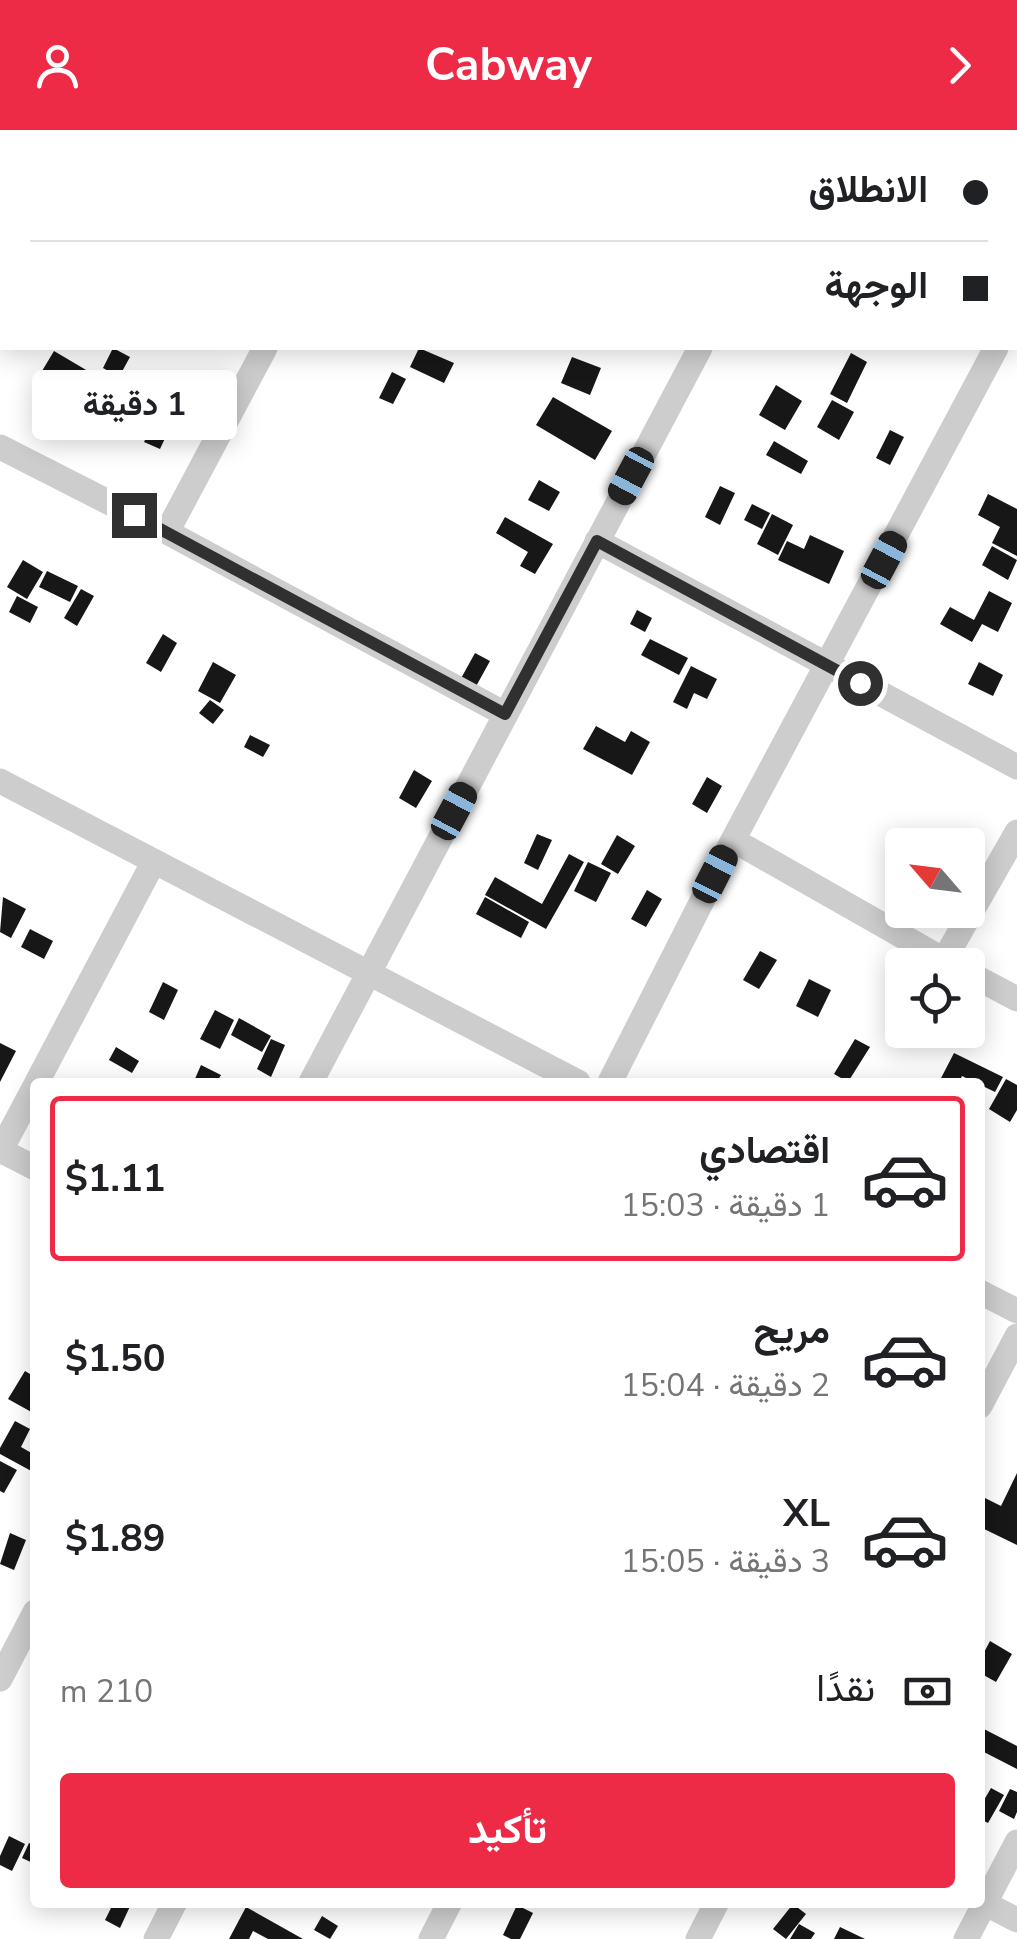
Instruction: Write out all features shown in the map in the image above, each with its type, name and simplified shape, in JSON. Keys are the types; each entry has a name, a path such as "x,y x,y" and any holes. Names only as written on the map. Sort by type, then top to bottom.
{"street":[{"path":"168,532 264,350"},
{"path":"313,1078 699,350"},
{"path":"612,1078 733,840 995,350"},
{"path":"0,447 168,532 505,714"},
{"path":"597,541 1017,767"},
{"path":"0,781 570,1078"},
{"path":"957,948 1017,832"},
{"path":"733,840 923,948"},
{"path":"39,1078 154,861"},
{"path":"985,982 1017,998"},
{"path":"30,1095 0,1151 30,1166"},
{"path":"985,1295 1017,1311"},
{"path":"985,1397 1017,1336"},
{"path":"0,1679 16,1656 30,1624"},
{"path":"985,1897 1017,1842"},
{"path":"985,1904 1017,1920"},
{"path":"156,1939 172,1908"},
{"path":"431,1939 447,1908"},
{"path":"698,1939 715,1908"},
{"path":"966,1939 979,1908"}],"building":[{"path":"112,350 130,357 119,377 103,368"},
{"path":"418,350 454,363 444,383 410,367"},
{"path":"54,351 98,377 80,407 36,381"},
{"path":"851,353 867,362 847,403 830,394"},
{"path":"572,357 601,368 590,395 561,383"},
{"path":"392,372 406,379 393,404 379,398"},
{"path":"776,385 802,401 785,430 759,415"},
{"path":"553,397 612,431 595,460 536,425"},
{"path":"832,400 854,412 839,440 817,427"},
{"path":"159,411 174,419 160,449 144,442"},
{"path":"890,430 904,437 890,465 876,458"},
{"path":"774,441 808,461 801,474 766,455"},
{"path":"539,480 560,492 549,511 528,500"},
{"path":"720,486 735,493 720,525 705,517"},
{"path":"988,494 1017,509 1017,556 992,543 1000,527 978,515"},
{"path":"752,504 770,513 762,529 744,520"},
{"path":"772,514 793,525 778,555 757,544"},
{"path":"505,517 553,544 535,574 520,566 528,552 496,533"},
{"path":"810,535 844,551 829,584 778,560 787,541 804,549"},
{"path":"992,546 1017,560 1008,580 982,565"},
{"path":"23,560 43,572 27,599 7,587"},
{"path":"47,571 78,586 70,602 39,587"},
{"path":"81,589 94,596 77,626 64,618"},
{"path":"989,591 1012,603 998,632 982,624 972,642 940,624 950,607 974,620"},
{"path":"17,596 38,607 30,623 9,612"},
{"path":"637,610 652,618 645,632 630,624"},
{"path":"163,634 177,643 161,672 146,663"},
{"path":"650,639 688,658 679,675 641,655"},
{"path":"475,653 490,661 474,690 459,682"},
{"path":"213,662 236,675 220,703 198,691"},
{"path":"979,662 1003,675 993,696 968,684"},
{"path":"691,666 717,679 707,699 694,693 687,709 673,702"},
{"path":"210,700 224,710 213,724 199,713"},
{"path":"596,726 625,742 631,731 650,742 632,775 583,749"},
{"path":"250,735 270,745 263,757 244,747"},
{"path":"414,770 432,781 416,808 399,798"},
{"path":"707,777 722,786 707,813 692,804"},
{"path":"537,834 552,840 538,870 524,863"},
{"path":"617,835 635,846 618,874 601,864"},
{"path":"569,854 584,862 546,929 485,895 495,877 542,904"},
{"path":"588,862 611,873 596,902 574,891"},
{"path":"647,890 662,899 646,927 631,919"},
{"path":"3,897 26,909 11,938 0,932"},
{"path":"485,897 529,922 521,938 476,914"},
{"path":"30,929 53,941 44,959 21,947"},
{"path":"760,951 777,960 759,989 743,980"},
{"path":"809,979 831,990 818,1017 796,1006"},
{"path":"163,982 178,990 164,1020 149,1012"},
{"path":"215,1010 234,1020 220,1049 200,1039"},
{"path":"239,1018 271,1036 262,1052 231,1035"},
{"path":"271,1039 285,1045 271,1077 257,1069"},
{"path":"855,1039 870,1047 851,1078 834,1074"},
{"path":"0,1043 16,1051 0,1082"},
{"path":"116,1047 139,1061 132,1073 109,1060"},
{"path":"954,1053 1003,1077 995,1092 985,1087 985,1078 941,1078"},
{"path":"201,1065 221,1075 219,1078 195,1078"},
{"path":"1006,1079 1017,1085 1017,1110 1010,1122 989,1109"},
{"path":"25,1371 30,1374 30,1411 8,1399"},
{"path":"15,1421 30,1429 21,1447 30,1452 30,1470 0,1454"},
{"path":"0,1461 17,1470 4,1493 0,1491"},
{"path":"1017,1473 1017,1545 985,1529 985,1498 1001,1506"},
{"path":"10,1533 26,1540 14,1570 0,1564"},
{"path":"990,1641 1012,1654 996,1682 985,1676 985,1650"},
{"path":"985,1730 1017,1746 1017,1769 985,1753"},
{"path":"991,1788 1004,1795 988,1823 985,1822 985,1798"},
{"path":"1010,1789 1017,1792 1014,1819 999,1811"},
{"path":"9,1836 25,1844 12,1871 0,1865"},
{"path":"29,1843 30,1844 30,1862 22,1858"},
{"path":"111,1908 129,1908 120,1928 105,1920"},
{"path":"248,1908 303,1939 268,1939 253,1931 249,1939 229,1939"},
{"path":"516,1908 533,1913 520,1939 503,1935"},
{"path":"790,1908 806,1914 786,1939 773,1929"},
{"path":"322,1916 338,1926 330,1939 314,1930"},
{"path":"799,1924 815,1933 811,1939 790,1939"},
{"path":"840,1927 865,1939 834,1939"}],"route":[{"path":"134,515 505,714 597,541 860,683"}]}
